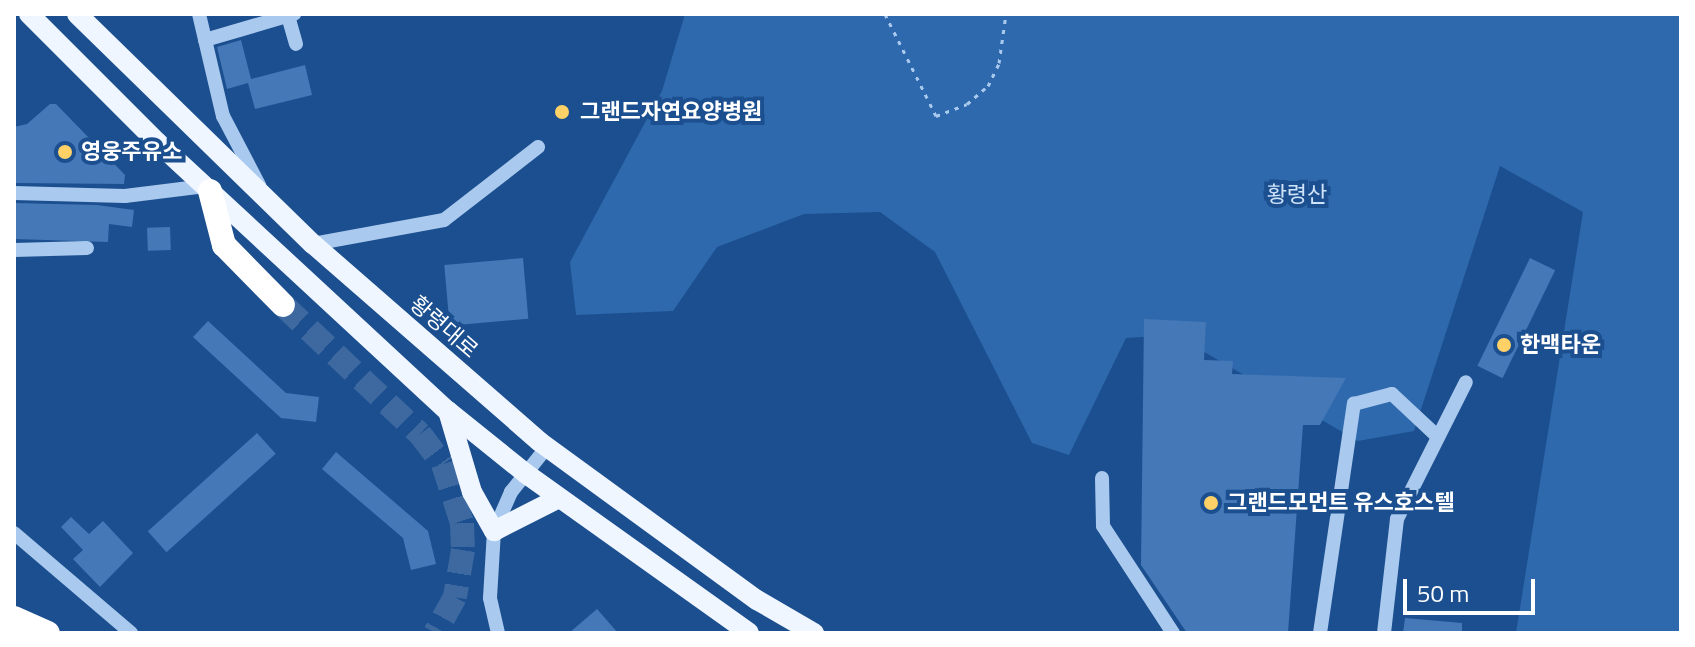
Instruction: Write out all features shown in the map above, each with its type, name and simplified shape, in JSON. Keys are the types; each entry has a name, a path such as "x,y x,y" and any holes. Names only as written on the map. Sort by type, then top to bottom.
{"highway":[{"path":"207,188 224,245 283,305"},
{"path":"14,618 40,633"},
{"path":"14,618 48,633"}],"main road":[{"path":"29,14 207,188 448,411 525,473 749,633"},
{"name":"황령대로","path":"77,14 313,244 547,447 757,600 814,633"},
{"path":"448,411 472,492 494,531 559,498"}],"street":[{"path":"199,14 223,116 266,199"},
{"path":"205,40 291,15 296,44"},
{"path":"313,244 444,220 538,147"},
{"path":"14,193 125,196 207,188"},
{"path":"14,250 87,248"},
{"path":"1384,633 1397,519 1466,382"},
{"path":"1320,633 1354,404 1392,394 1437,436"},
{"path":"498,633 490,598 494,531 525,473 547,447"},
{"path":"1102,478 1103,526 1173,633"},
{"path":"14,533 131,633"}],"path":[{"path":"885,14 936,116 967,104 988,86 999,63 1006,14"}],"green space":[{"name":"황령산","path":"685,14 1681,14 1681,633 1516,633 1583,212 1500,166 1414,431 1358,441 1175,335 1126,338 1069,455 1032,443 935,252 880,212 804,214 717,247 673,311 576,315 570,262 662,91"}],"building":[{"path":"241,40 251,79 305,65 312,95 255,109 248,83 227,89 217,47"},
{"path":"50,104 56,104 125,175 124,184 14,183 14,127 27,124"},
{"path":"14,203 97,205 134,210 132,227 109,224 108,242 14,239"},
{"path":"170,227 171,250 148,251 147,228"},
{"path":"523,258 528,319 450,326 444,265"},
{"path":"1530,258 1555,270 1503,378 1477,366"},
{"path":"1144,319 1206,322 1204,360 1233,361 1232,374 1346,378 1320,425 1303,425 1288,633 1187,633 1141,565"},
{"path":"208,321 286,393 319,397 316,422 281,418 193,337"},
{"path":"257,433 276,454 166,552 148,531"},
{"path":"336,452 428,531 436,564 411,570 403,538 322,469"},
{"path":"71,517 89,534 103,521 133,553 100,587 73,559 83,550 61,527"},
{"path":"597,609 618,633 569,633"},
{"path":"1405,618 1462,623 1462,633 1403,633"}],"tunnel":[{"path":"283,305 420,434 443,464 462,523 463,550 455,597 435,633"}],"place":[{"name":"그랜드자연요양병원","path":"562,112"},
{"name":"영웅주유소","path":"65,152"},
{"name":"한맥타운","path":"1504,345"},
{"name":"그랜드모먼트 유스호스텔","path":"1211,503"}]}
